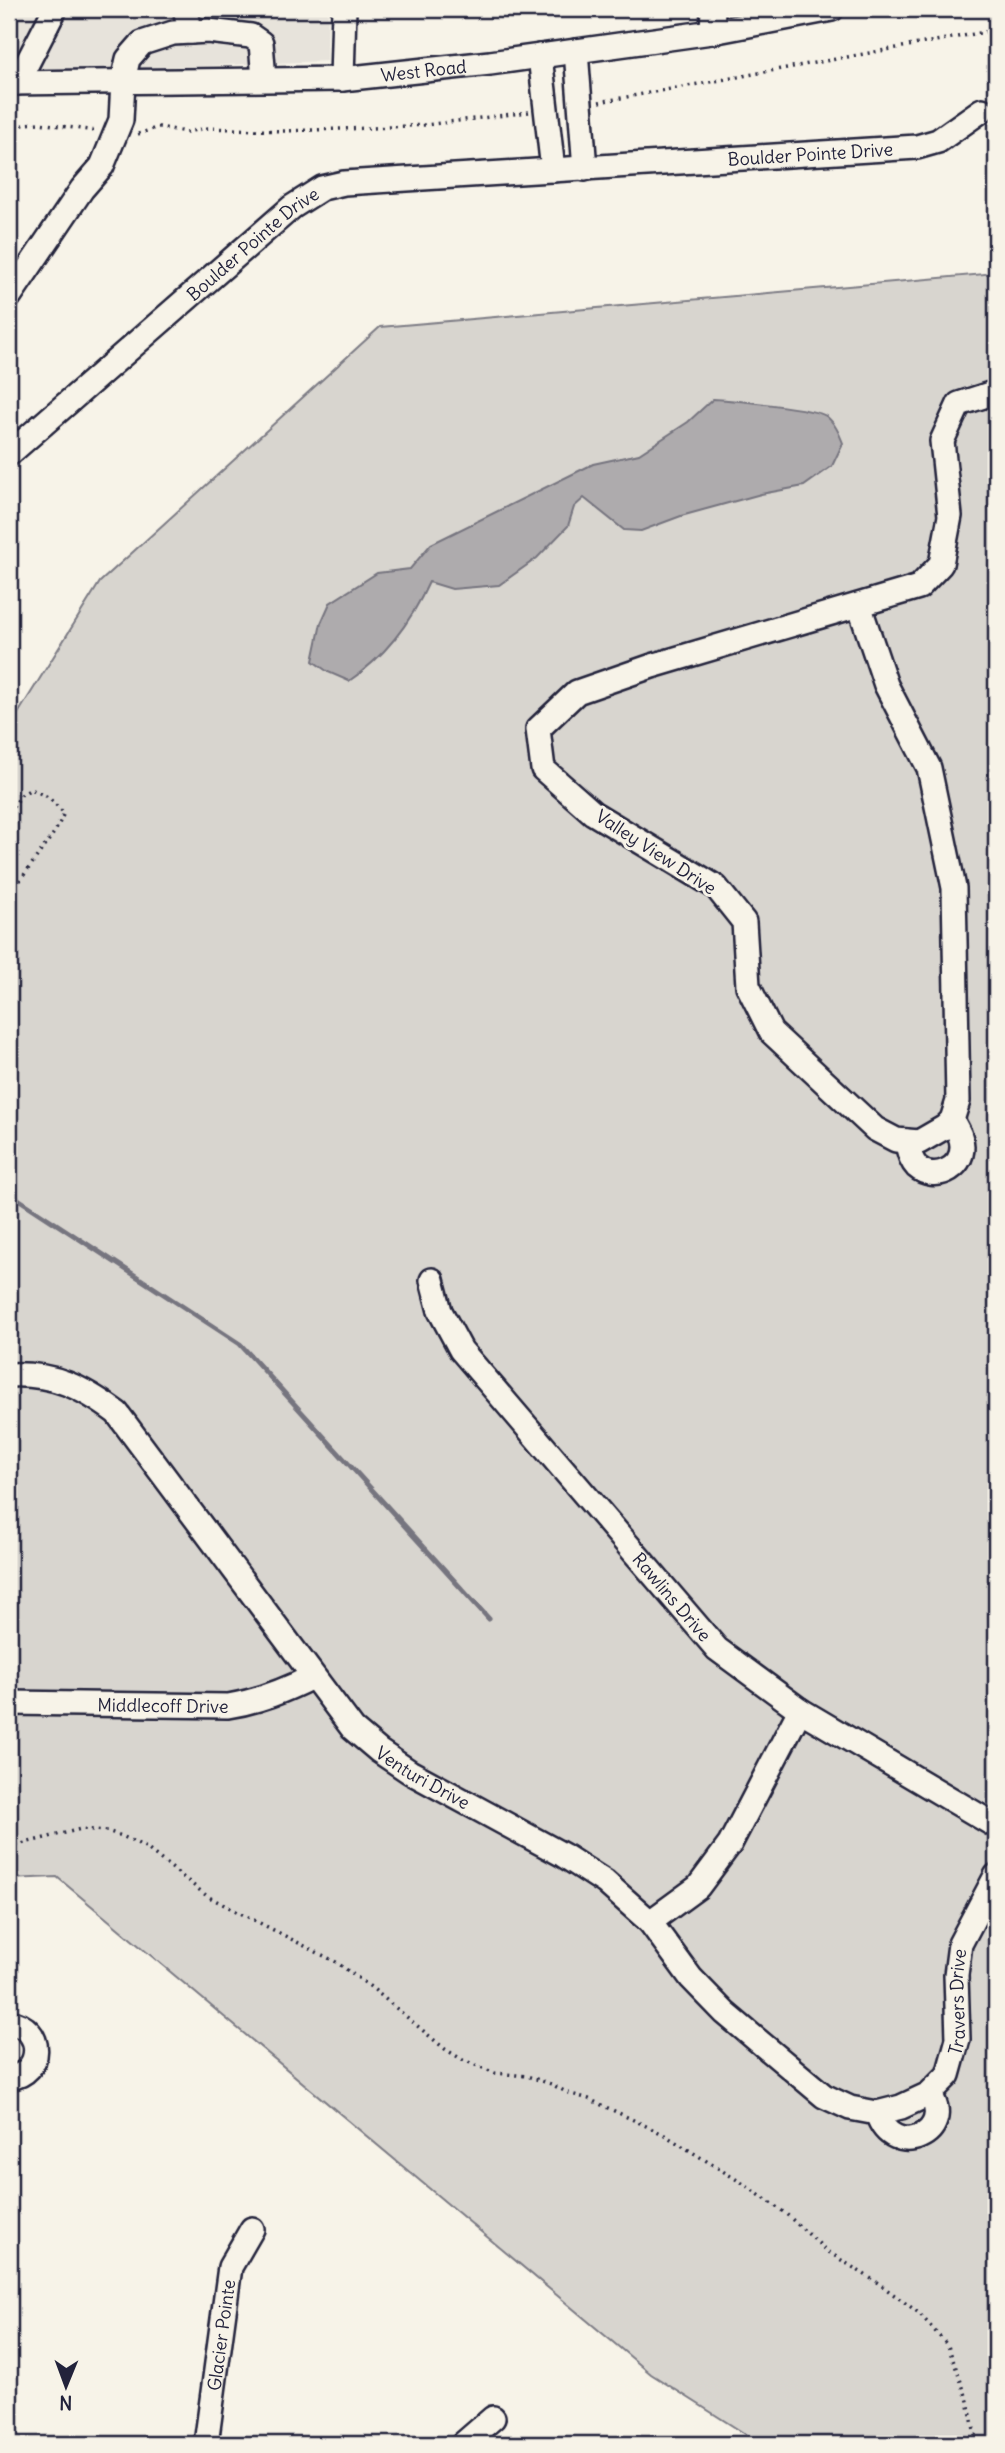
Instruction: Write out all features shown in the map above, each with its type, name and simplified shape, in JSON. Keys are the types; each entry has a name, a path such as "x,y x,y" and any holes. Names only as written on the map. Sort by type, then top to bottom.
{"street":[{"path":"13,83 55,9"},
{"path":"185,9 191,32"},
{"path":"342,79 344,9"},
{"path":"712,32 713,9"},
{"name":"West Road","path":"13,83 342,79 540,56 712,32 832,9"},
{"path":"9,297 82,189 102,166 121,120 123,81 128,59 142,43 173,33 221,32 251,36 261,43 264,79"},
{"path":"576,51 585,169"},
{"path":"540,56 553,170"},
{"name":"Boulder Pointe Drive","path":"9,454 292,207 322,188 344,183 918,147 938,141 982,110"},
{"name":"Valley View Drive","path":"906,1141 896,1140 875,1129 771,1032 748,986 744,922 716,887 593,813 543,769 538,729 577,692 652,666 919,587 941,564 950,516 942,441 959,404 996,392"},
{"path":"859,605 886,685 929,768 954,888 958,1101 952,1119 945,1127 919,1142 906,1141 912,1159 923,1171 933,1174 950,1169 957,1163 962,1145 952,1119"},
{"name":"Rawlins Drive","path":"432,1280 440,1311 461,1350 717,1650 800,1710 996,1826"},
{"name":"Venturi Drive","path":"9,1375 28,1374 76,1386 117,1413 312,1677 353,1729 379,1751 410,1772 564,1855 605,1882 650,1922 691,1978 725,2013 824,2096 850,2108 877,2113 901,2107"},
{"name":"Middlecoff Drive","path":"9,1703 228,1706 254,1702 281,1693 312,1677"},
{"path":"650,1922 698,1887 730,1844 800,1710"},
{"name":"Travers Drive","path":"901,2107 929,2094 948,2075 958,2039 956,1975 960,1944 996,1877"},
{"path":"9,2022 21,2025 29,2031 36,2048 31,2066 24,2073 9,2078"},
{"path":"877,2113 887,2133 897,2138 917,2139 932,2127 936,2118 937,2108 929,2094"},
{"name":"Glacier Pointe","path":"206,2444 230,2267 252,2229"},
{"path":"463,2444 492,2418"}],"path":[{"path":"587,104 996,30"},
{"path":"128,133 139,134 159,127 186,132 208,128 282,131 373,128 425,125 538,111"},
{"path":"9,130 39,123 103,132"},
{"path":"9,813 21,795 31,789 48,797 64,813 56,830 9,896"},
{"path":"9,1847 81,1829 107,1830 122,1836 145,1847 207,1896 336,1962 372,1988 445,2049 463,2060 495,2073 527,2076 551,2084 663,2134 785,2213 827,2251 919,2313 948,2346 968,2401 977,2444"}],"shaded area":[{"path":"16,9 328,9 327,61 66,71 9,68 9,22"},
{"path":"996,273 996,2444 761,2444 651,2374 57,1877 9,1879 9,728 100,582 380,327"},
{"path":"713,399 818,413 832,422 843,443 832,466 804,486 761,494 681,516 641,531 624,530 584,498 574,507 568,526 537,558 499,585 452,589 429,582 396,637 375,661 349,681 328,672 313,661 321,623 330,603 377,573 410,569 431,544 593,464 639,454 688,422"}],"waterway":[{"path":"9,1193 240,1344 489,1619"}]}
